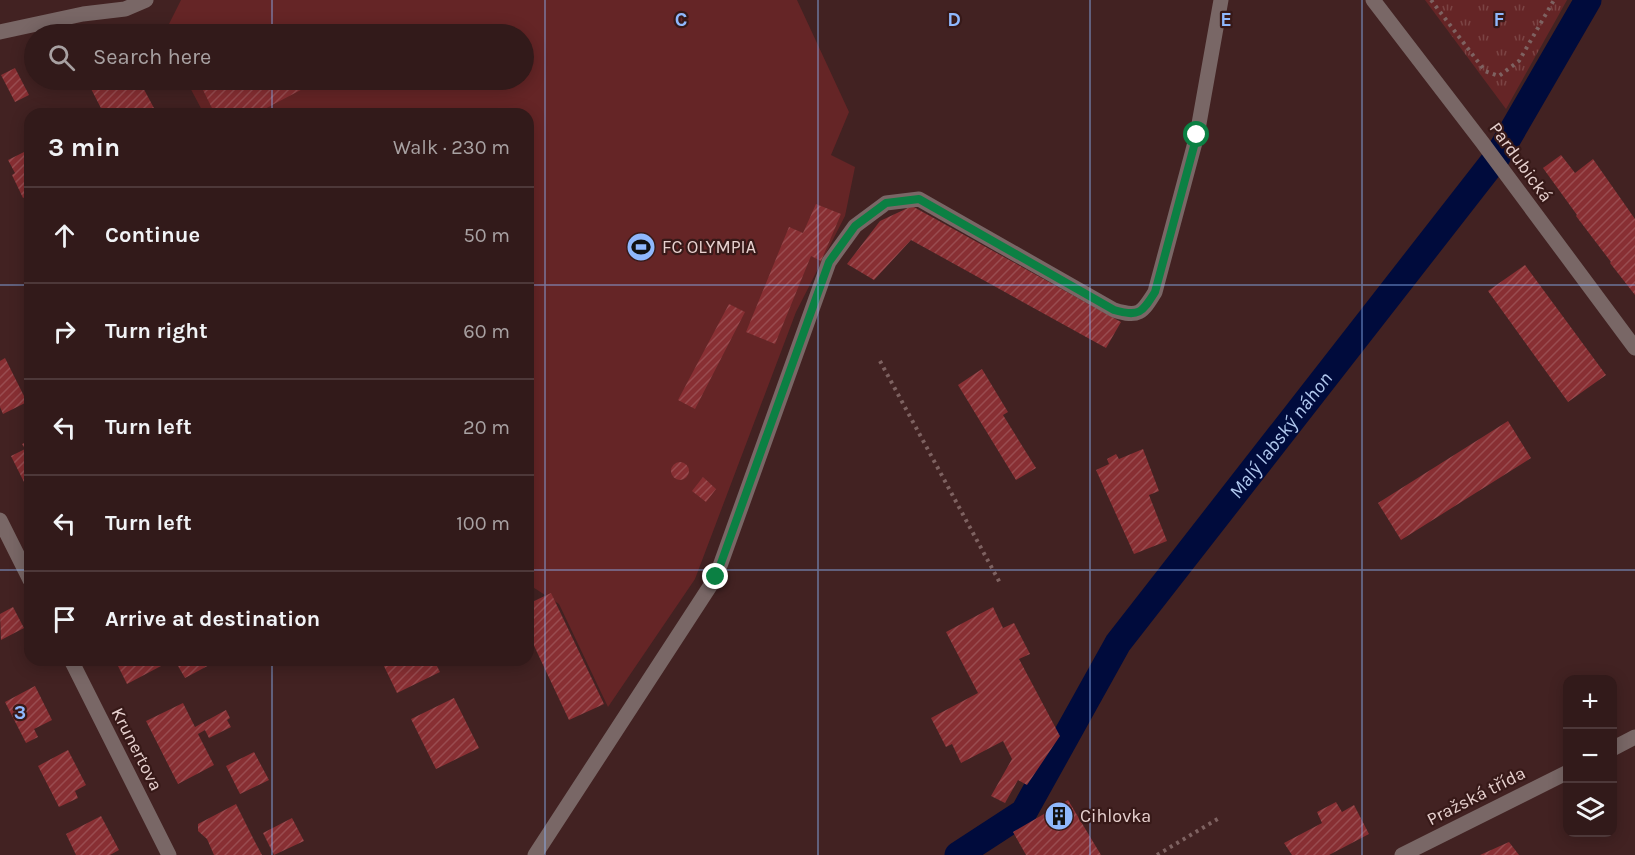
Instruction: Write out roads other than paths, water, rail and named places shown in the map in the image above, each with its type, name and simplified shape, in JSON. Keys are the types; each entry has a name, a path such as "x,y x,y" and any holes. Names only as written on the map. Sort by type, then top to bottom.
{"street":[{"path":"37,24 83,14 125,9 146,0"},
{"path":"535,855 716,577 829,262 855,226 886,203 919,199 1114,310 1130,315 1145,309 1155,292 1197,135 1221,0"},
{"name":"Pardubická","path":"1373,0 1635,348"},
{"path":"0,32 24,27"},
{"path":"0,520 24,568"},
{"name":"Krunertova","path":"74,666 169,855"},
{"path":"1617,747 1635,738"},
{"name":"Pražská třída","path":"1402,855 1563,774"}],"waterway":[{"name":"Malý labský náhon","path":"958,855 1024,812 1118,643 1497,157 1588,0"}],"place":[{"name":"FC OLYMPIA","path":"641,247"},
{"name":"Cihlovka","path":"1059,816"}]}
